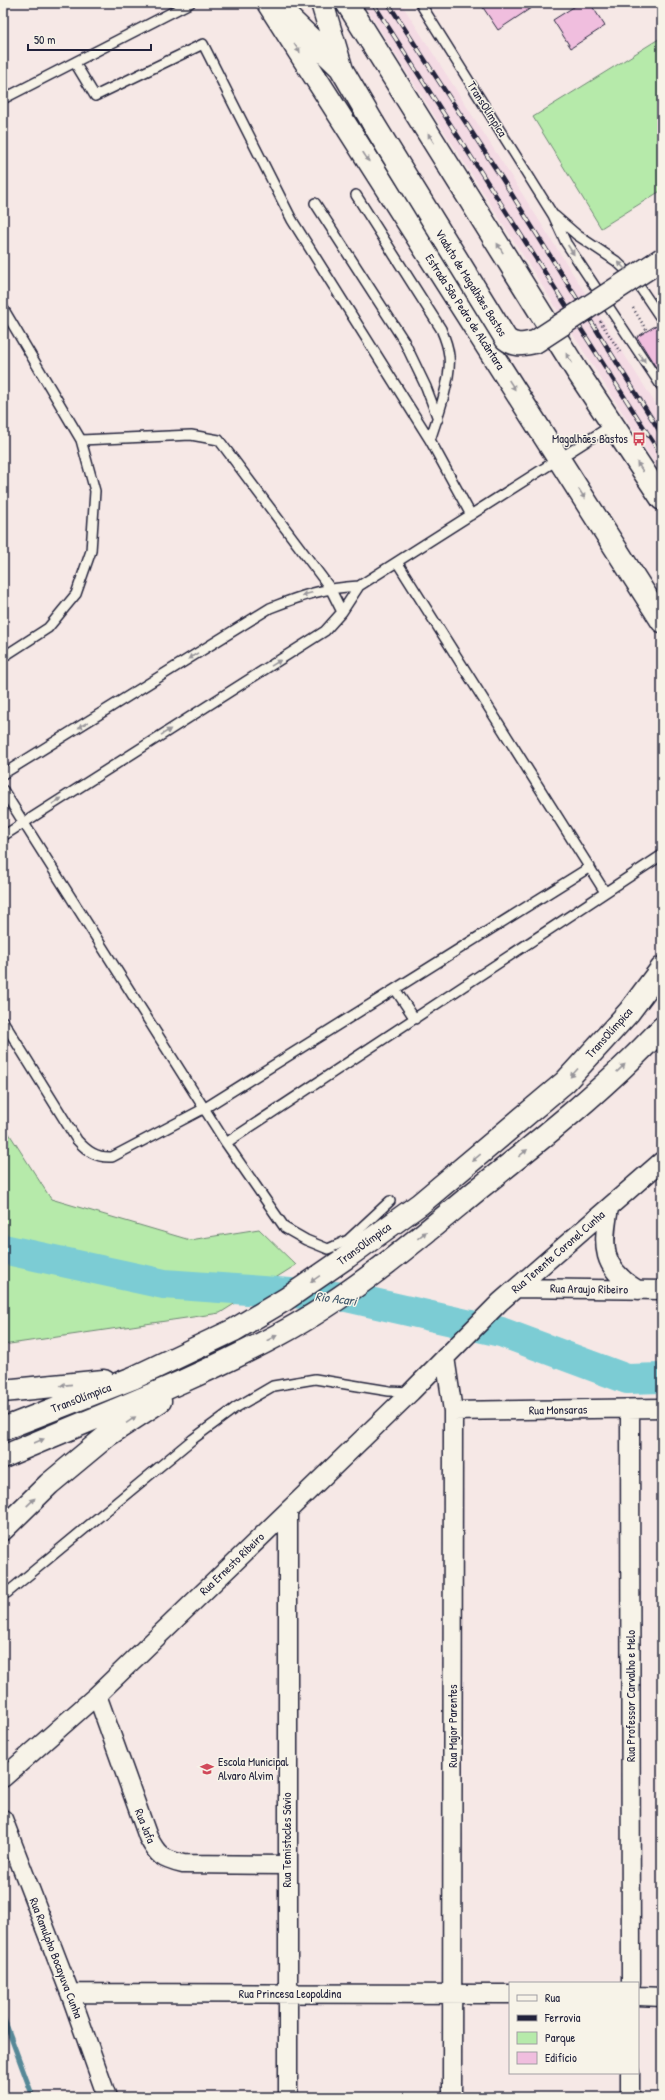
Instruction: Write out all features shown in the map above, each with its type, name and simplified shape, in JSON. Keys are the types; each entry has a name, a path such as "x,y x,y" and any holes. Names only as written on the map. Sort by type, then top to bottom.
{"main road":[{"name":"Estrada São Pedro de Alcântara","path":"268,3 559,459 660,613"},
{"name":"Viaduto de Magalhães Bastos","path":"274,3 342,70"},
{"name":"Viaduto de Magalhães Bastos","path":"322,3 342,70 372,123 506,339 511,343 518,345 535,342 662,259"},
{"path":"347,3 612,425 662,499"},
{"name":"TransOlímpica","path":"3,1429 133,1378 234,1330 286,1299 347,1257 420,1204 565,1082 629,1012 662,968"},
{"name":"TransOlímpica","path":"3,1457 234,1358 319,1311 392,1260 534,1145 598,1090 662,1028"},
{"path":"3,1529 49,1484 108,1435 175,1392 234,1358"},
{"path":"3,1391 133,1378"}],"street":[{"name":"Rua Tenente Coronel Cunha","path":"451,1351 500,1302 662,1161"},
{"path":"609,1208 604,1234 607,1256 616,1274 638,1290"},
{"name":"Rua Araujo Ribeiro","path":"517,1288 662,1290"},
{"name":"Rua Ernesto Ribeiro","path":"3,1778 97,1695 411,1392 451,1351"},
{"name":"Rua Major Parentes","path":"451,1351 453,1411 452,2097"},
{"name":"Rua Monsaras","path":"453,1411 662,1408"},
{"name":"Rua Professor Carvalho e Melo","path":"630,1409 631,1982"},
{"name":"Rua Temistocles Sávio","path":"288,1511 288,2097"},
{"name":"Rua Jafa","path":"97,1695 148,1837 156,1853 167,1860 183,1864 287,1865"},
{"name":"Rua Ranulpho Bocayuva Cunha","path":"3,1819 70,1993 107,2097"},
{"name":"Rua Princesa Leopoldina","path":"70,1993 288,1995 509,1994"},
{"path":"639,1996 662,1996"},
{"path":"630,2074 630,2097"}],"lane":[{"path":"3,99 190,3"},
{"name":"TransOlímpica","path":"420,3 553,215 566,243 662,388"},
{"path":"75,63 95,96 203,44 292,220 430,440 471,515"},
{"path":"356,194 441,329 447,343 450,357 449,370 438,419 430,440"},
{"path":"315,203 404,341 426,387 438,419"},
{"name":"TransOlímpica","path":"553,215 577,235 616,261 633,277 662,320"},
{"path":"3,308 81,440 95,491 91,552 76,594 48,628 3,657"},
{"path":"3,836 294,652 325,631 342,612 359,586 612,425"},
{"path":"81,440 191,435 219,440 330,588 342,612"},
{"path":"397,562 605,892"},
{"path":"3,774 270,608 301,595 330,588 359,586"},
{"path":"3,790 226,1143 285,1228 306,1240 328,1249 348,1240 390,1201"},
{"path":"226,1143 662,855"},
{"path":"3,1021 77,1140 87,1151 104,1158 112,1158 205,1108 590,867"},
{"path":"395,989 415,1019"},
{"path":"7,1594 193,1439 235,1408 273,1386 315,1379 389,1391 411,1392"}],"path":[{"path":"633,308 647,331"},
{"path":"600,321 620,352"}],"shaded area":[{"path":"363,3 401,3 662,414 662,475"}],"green space":[{"path":"662,37 662,190 601,228 533,117"},
{"path":"3,1124 51,1199 190,1240 259,1229 296,1265 220,1313 3,1345"}],"building":[{"path":"480,3 533,3 534,6 498,30"},
{"path":"580,3 590,3 605,26 571,48 553,20"},
{"path":"660,323 662,326 662,377 637,337"}],"waterway":[{"name":"Rio Acari","path":"3,1249 164,1284 347,1297 501,1332 627,1379 662,1378"},
{"path":"3,2016 33,2097"}],"railway":[{"path":"373,3 662,456"},
{"path":"388,3 501,177 662,435"}],"place":[{"name":"Magalhães Bastos","path":"639,439"},
{"name":"Escola Municipal Alvaro Alvim","path":"207,1769"}]}
